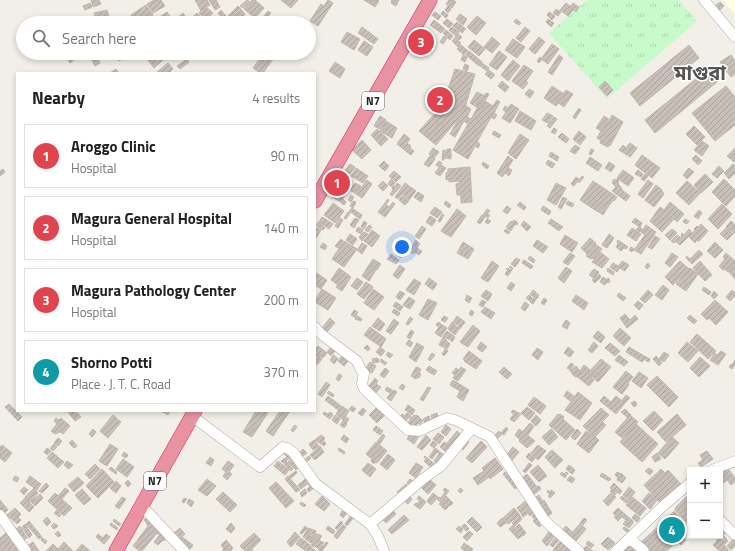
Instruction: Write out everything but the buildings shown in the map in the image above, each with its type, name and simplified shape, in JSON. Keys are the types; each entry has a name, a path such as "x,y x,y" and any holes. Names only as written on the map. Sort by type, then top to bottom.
{"highway":[{"name":"N7","path":"316,199 430,0"},
{"name":"N7","path":"116,551 194,414"}],"street":[{"path":"704,0 735,37"},
{"path":"316,329 358,361 360,370 364,373 362,384 364,389 408,430 419,431 447,418 455,420 490,437 545,520 579,551"},
{"path":"194,414 260,467 283,447 293,452 316,484 370,524 378,536 384,551"},
{"path":"370,524 423,479 441,466 472,428"},
{"path":"720,467 735,461"},
{"path":"616,551 662,507 687,488"},
{"path":"141,505 184,551"},
{"path":"0,516 26,551"},
{"path":"723,523 735,535"},
{"path":"630,538 635,545 644,551"}],"shaded area":[{"path":"723,0 735,0 735,15"}],"green space":[{"path":"587,0 679,0 697,21 607,99 549,33"}],"place":[{"name":"Magura Pathology Center","path":"421,42"},
{"name":"Magura General Hospital","path":"440,100"},
{"name":"Aroggo Clinic","path":"337,183"},
{"name":"Shorno Potti","path":"672,530"}],"district":[{"name":"মাগুরা","path":"700,72"}]}
